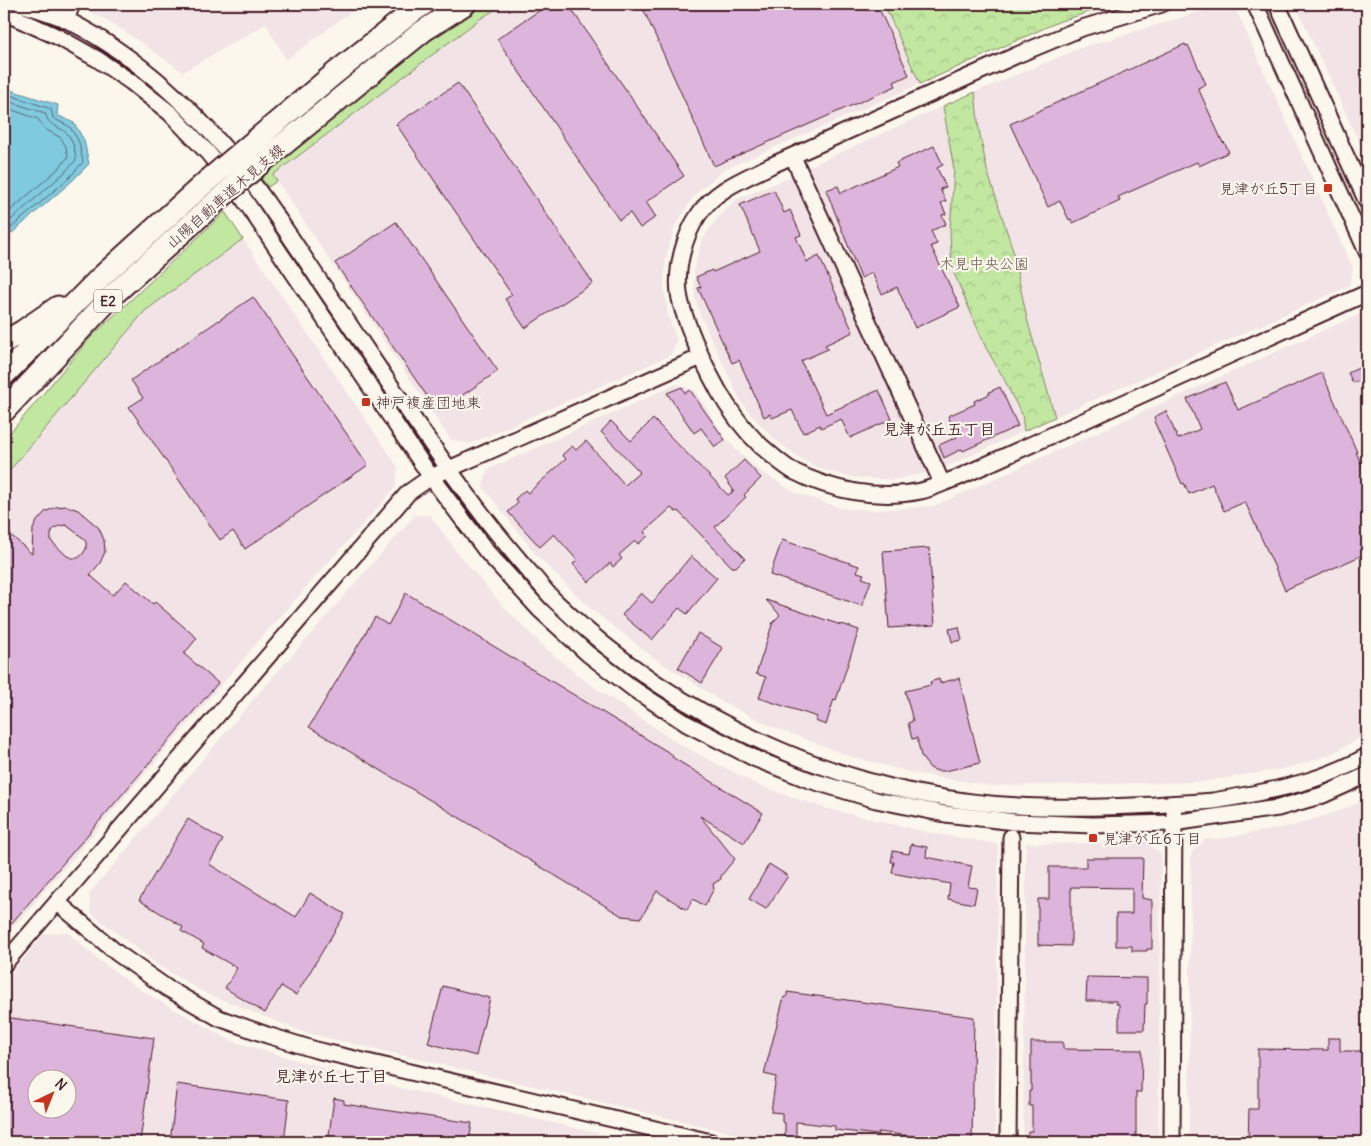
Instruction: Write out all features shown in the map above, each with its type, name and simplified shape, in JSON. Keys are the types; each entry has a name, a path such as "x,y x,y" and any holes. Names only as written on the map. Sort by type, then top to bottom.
{"highway":[{"name":"山陽自動車道木見支線","path":"4,375 100,278 206,182 334,74 424,4"},
{"name":"山陽自動車道木見支線","path":"4,411 114,294 219,199 423,31 465,4"},
{"path":"4,342 100,278"},
{"path":"4,418 25,388"}],"street":[{"path":"21,4 66,20 107,43 143,68 181,101 219,142 257,189 449,470 505,544 553,599 599,641 646,677 698,710 762,743 814,764 882,785 949,798 1015,807 1093,808 1214,801 1320,778 1367,756"},
{"path":"66,20 72,4"},
{"path":"1162,4 1082,28 1033,48 739,181 719,193 699,214 686,240 679,266 679,294 687,321 702,357 719,392 740,425 761,447 791,470 818,482 851,492 888,496 922,490 957,478 1367,293"},
{"path":"1255,4 1367,252"},
{"path":"1277,4 1367,202"},
{"path":"4,14 58,37 97,59 131,82 170,113 208,153 241,195 431,477 487,552 540,610 588,654 634,690 686,724 756,759 809,780 876,800 944,814 1015,822 1093,824 1174,823 1278,808 1323,795 1367,774"},
{"path":"793,157 942,483"},
{"path":"4,964 408,494 431,477 702,357"},
{"path":"1172,1142 1174,804"},
{"path":"1008,1142 1011,837"},
{"path":"57,902 124,958 166,988 218,1018 316,1050 711,1142"}],"shaded area":[{"path":"75,4 361,4 286,60 266,24 183,72 114,24"},
{"path":"504,4 884,4 920,84 725,169 701,189 692,199 675,226 666,256 664,285 668,316 677,339 671,355 470,444 450,439 273,175 480,19"},
{"path":"1295,4 1367,4 1367,159"},
{"path":"1223,5 1237,12 1353,269 1349,286 1055,417 1027,319 1012,247 987,170 979,130 975,92 1081,48"},
{"path":"943,106 954,170 950,230 951,254 986,348 1022,414 1024,431 942,469 806,168"},
{"path":"792,176 927,473 891,480 850,477 826,471 801,459 774,439 752,416 739,398 700,315 695,297 694,269 702,240 716,220 735,200"},
{"path":"243,239 398,467 395,488 276,621 4,938 4,477 145,311"},
{"path":"1360,314 1367,316 1367,734 1329,755 1287,768 1201,782 991,786 913,773 846,755 771,726 721,701 654,658 591,609 537,556 483,487 487,470 677,384 695,391 725,437 739,453 760,471 796,493 840,508 875,510 934,506"},
{"path":"415,515 430,515 460,556 503,606 539,642 577,675 677,743 760,786 821,807 926,832 998,844 995,1142 770,1142 303,1032 205,993 159,966 91,913 89,894 247,707"},
{"path":"1367,799 1367,1142 1189,1142 1191,853 1205,839 1219,839 1291,826 1334,813"},
{"path":"1146,842 1161,854 1158,1142 1023,1142 1026,843"},
{"path":"67,932 100,961 136,987 232,1041 358,1078 635,1142 4,1142 4,982 44,934"}],"green space":[{"path":"480,4 504,4 480,19 273,175 277,181 268,187 260,177 421,43"},
{"path":"884,4 1114,4 1058,22 920,84"},
{"name":"木見中央公園","path":"975,92 979,130 987,170 1012,247 1027,319 1055,417 1024,431 1022,414 986,348 954,273 951,254 950,230 954,170 943,106"},
{"path":"225,212 243,239 145,311 4,477 4,440 91,337"}],"water":[{"path":"4,88 58,105 57,115 74,123 84,140 89,164 4,240"}],"building":[{"path":"549,4 568,4 684,176 646,202 656,217 640,228 630,213 619,220 497,39"},
{"path":"641,4 877,4 909,75 894,82 896,86 714,166"},
{"path":"1185,44 1186,46 1188,45 1206,84 1198,88 1229,152 1199,166 1197,162 1118,197 1120,201 1073,223 1071,219 1069,220 1060,201 1048,207 1010,124"},
{"path":"458,83 593,283 525,328 505,299 512,295 396,124"},
{"path":"934,146 943,165 937,168 946,187 940,189 946,201 941,203 946,214 942,215 946,224 931,231 937,244 931,246 960,307 915,328 897,287 882,294 872,273 861,278 826,190 838,186 841,193 898,167 896,163"},
{"path":"774,190 784,213 790,210 801,235 796,237 807,262 819,256 853,332 825,345 828,349 801,361 826,414 879,390 892,419 850,438 841,419 821,428 820,425 803,433 792,410 772,418 770,414 764,417 739,360 732,363 698,288 701,287 696,277 712,270 713,272 760,251 740,205"},
{"path":"396,222 498,371 438,412 335,263"},
{"path":"253,297 368,465 245,549 233,531 220,540 129,407 143,398 131,380"},
{"path":"1367,364 1367,377 1353,383 1348,373"},
{"path":"1322,373 1367,477 1367,553 1285,590 1245,502 1224,511 1212,484 1189,494 1184,483 1182,484 1154,421 1154,417 1166,411 1178,439 1200,429 1187,399 1225,382 1238,410"},
{"path":"682,387 685,393 690,390 725,440 715,447 701,428 694,433 667,393"},
{"path":"1000,387 1018,426 944,458 939,445 957,437 948,416 975,404 974,401"},
{"path":"653,419 728,495 734,491 725,478 744,460 761,478 744,495 746,497 715,527 745,558 736,567 732,567 678,511 676,512 671,508 644,532 648,536 638,544 635,541 619,555 622,559 613,567 610,563 589,582 573,564 577,560 554,534 540,547 508,512 518,503 515,499 525,490 528,493 566,459 562,455 572,446 576,450 586,441 625,485 640,472 601,432 611,421 631,441"},
{"path":"67,506 78,510 99,528 104,540 105,552 100,563 90,575 113,595 126,581 153,604 155,602 197,638 184,654 218,683 4,932 4,529 32,554 33,529 37,521 45,512 56,507","holes":["66,525 86,542 86,549 78,558 67,556 51,541 53,529"]},
{"path":"782,540 859,566 857,572 864,574 862,578 871,581 862,606 770,575"},
{"path":"929,548 935,625 889,628 883,551"},
{"path":"691,556 717,578 687,614 679,608 652,640 622,615 641,593 652,603"},
{"path":"406,593 673,755 672,757 763,813 744,843 700,816 735,859 721,876 721,879 713,884 714,890 705,906 693,899 687,910 657,891 641,918 622,916 309,727 375,617 388,625"},
{"path":"766,600 859,630 826,725 815,721 817,717 759,698 766,677 756,674 773,622 780,615"},
{"path":"959,627 962,640 952,642 949,629"},
{"path":"698,633 723,648 702,683 678,668"},
{"path":"959,678 980,763 937,771 930,768 921,756 917,738 912,739 908,723 913,721 905,691 931,685 930,682 939,679 940,683"},
{"path":"188,819 223,840 209,864 296,917 310,893 345,914 296,995 281,986 265,1013 225,988 237,968 202,948 204,944 181,931 183,927 139,900"},
{"path":"911,844 927,847 926,857 972,866 968,887 977,888 974,904 948,899 950,884 892,873 893,851 909,854"},
{"path":"1086,858 1143,858 1142,898 1152,900 1152,949 1132,951 1132,946 1116,946 1116,914 1132,914 1132,888 1071,887 1071,946 1038,945 1038,899 1049,899 1049,867 1086,867"},
{"path":"769,864 788,876 766,909 749,899"},
{"path":"1087,977 1147,978 1144,1030 1119,1030 1119,1004 1116,1004 1116,1001 1086,1001"},
{"path":"443,986 490,998 476,1056 428,1043"},
{"path":"787,992 974,1017 972,1142 953,1142 878,1132 878,1135 835,1130 835,1126 796,1122 796,1141 785,1139 785,1123 782,1122 782,1113 771,1112 776,1077 764,1074 784,997 787,997"},
{"path":"4,1017 154,1038 140,1142 4,1142"},
{"path":"1328,1038 1340,1038 1340,1051 1367,1051 1367,1142 1248,1142 1249,1109 1258,1109 1258,1049 1328,1050"},
{"path":"1031,1042 1063,1042 1063,1049 1142,1050 1141,1092 1136,1092 1136,1142 1028,1142 1028,1131 1032,1131 1032,1106 1029,1106 1029,1091 1031,1091"},
{"path":"177,1084 289,1100 284,1142 170,1142"},
{"path":"334,1098 344,1100 344,1104 472,1123 469,1142 328,1142"}],"place":[{"name":"見津が丘5丁目","path":"1328,188"},
{"name":"神戸複産団地東","path":"366,402"},
{"name":"見津が丘6丁目","path":"1093,838"}],"district":[{"name":"見津が丘五丁目","path":"939,429"},
{"name":"見津が丘七丁目","path":"331,1076"}]}
